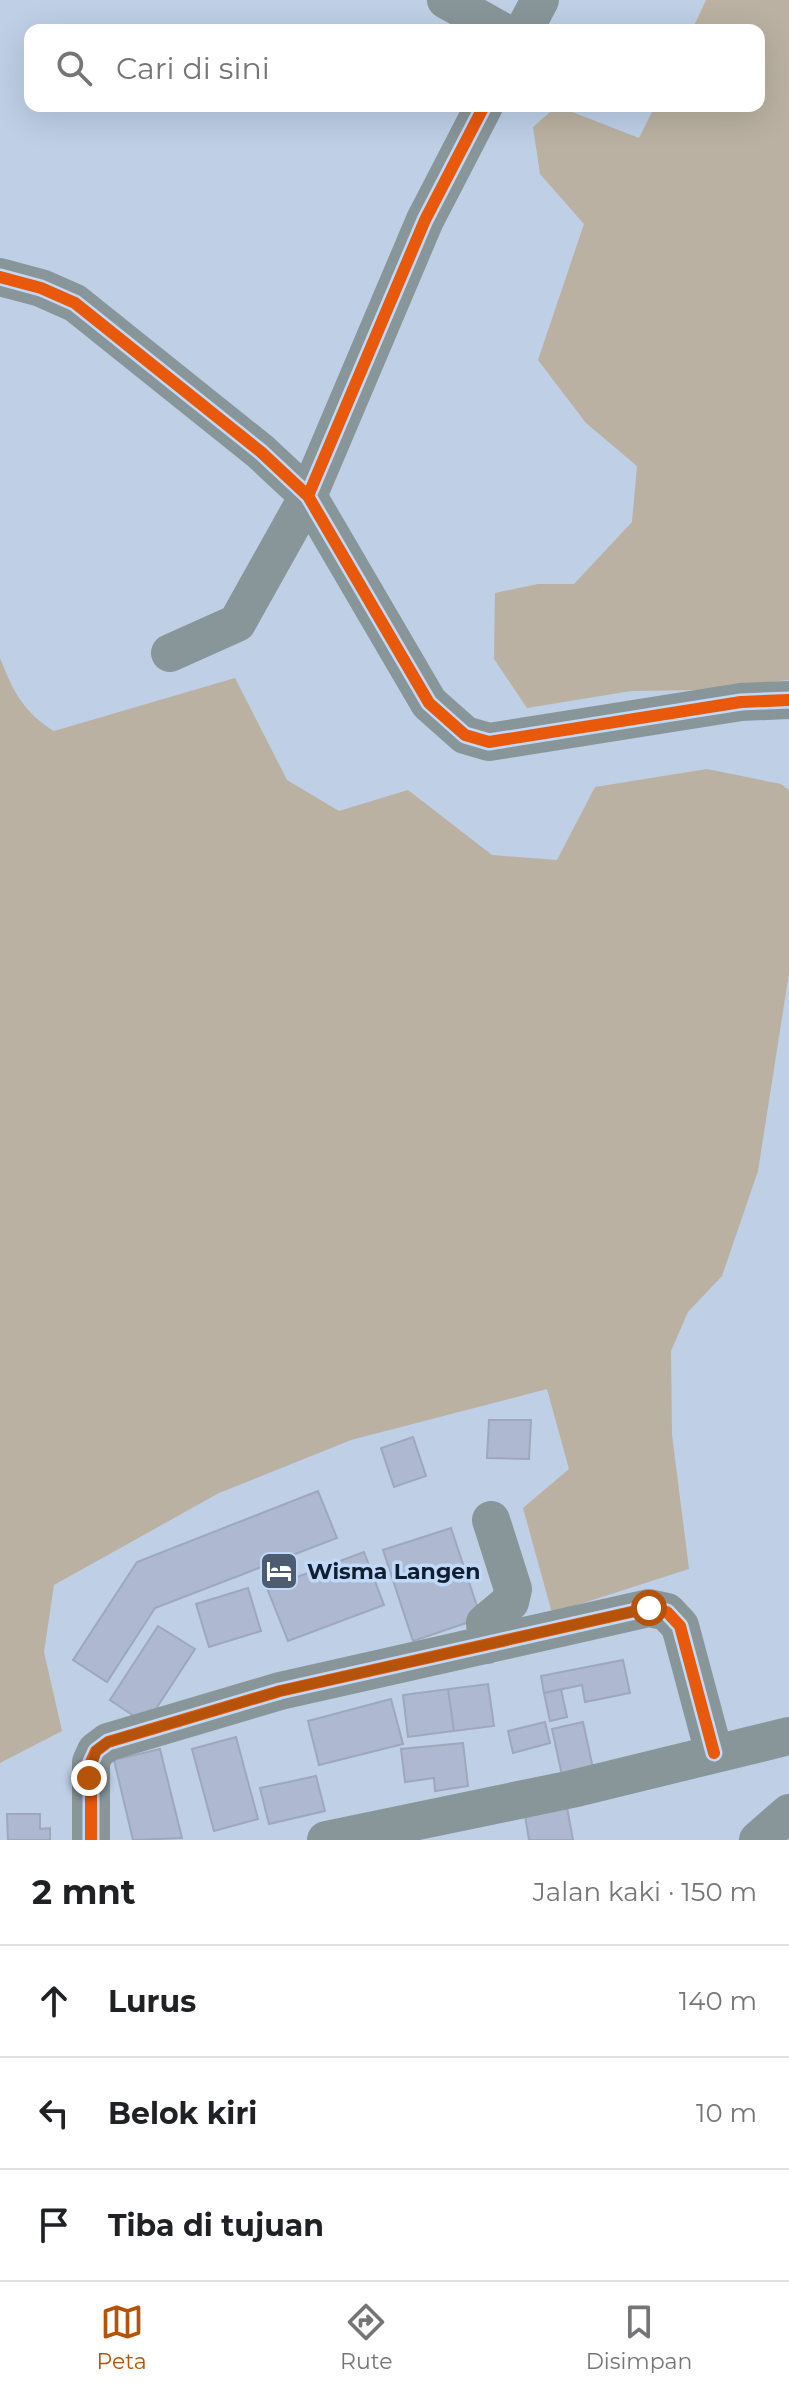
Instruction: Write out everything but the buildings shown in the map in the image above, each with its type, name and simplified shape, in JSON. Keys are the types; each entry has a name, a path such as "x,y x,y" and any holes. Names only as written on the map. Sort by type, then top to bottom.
{"street":[{"path":"446,0 489,24"},
{"path":"527,24 540,0"},
{"path":"170,653 237,623 308,496 425,220 481,112"},
{"path":"0,277 41,288 75,303 261,452 308,496 429,703 465,735 489,742 741,702 789,700"},
{"path":"487,1645 485,1623 510,1602 513,1589 491,1520"},
{"path":"91,1840 91,1762 96,1751 108,1742 280,1691 649,1608 667,1612 680,1626 714,1753"},
{"path":"326,1840 572,1789 789,1736"},
{"path":"758,1840 789,1813"}],"shaded area":[{"path":"706,0 789,0 789,680 701,690 631,691 527,708 494,659 495,593 538,584 574,584 632,522 637,466 586,423 538,360 584,224 540,174 533,127 550,112 572,112 639,138 652,112 765,112 765,24 695,24"},
{"path":"0,658 20,700 54,731 235,678 287,780 339,811 408,790 492,855 557,860 595,787 707,769 781,784 789,790 789,973 758,1171 722,1276 688,1312 671,1351 672,1435 689,1569 552,1613 523,1508 569,1469 547,1389 351,1440 219,1493 54,1585 44,1652 62,1731 0,1763"}],"cycle path":[{"path":"0,277 41,288 75,303 261,452 308,496 425,220 481,112"},
{"path":"308,496 429,703 465,735 489,742 741,702 789,700"},
{"path":"91,1840 91,1762 96,1751 108,1742 280,1691 649,1608 667,1612 680,1626 714,1753"}],"place":[{"name":"Wisma Langen","path":"279,1571"}],"route":[{"path":"89,1778 96,1751 108,1742 280,1691 649,1608"}]}
